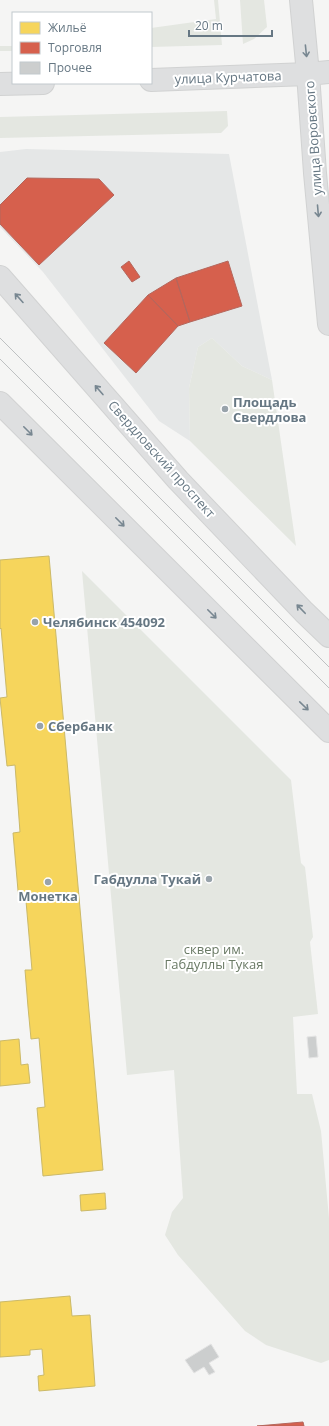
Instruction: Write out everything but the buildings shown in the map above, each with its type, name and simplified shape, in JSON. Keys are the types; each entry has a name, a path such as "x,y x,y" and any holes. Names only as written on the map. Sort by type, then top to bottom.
{"main road":[{"name":"улица Воровского","path":"300,0 318,73 314,166 329,324"},
{"name":"улица Курчатова","path":"152,80 318,73"},
{"path":"0,84 12,84"},
{"name":"Свердловский проспект","path":"0,277 178,480 304,612 329,636"},
{"path":"0,403 329,731"}],"shaded area":[{"path":"26,149 229,154 272,380 242,366 212,338 198,347 189,388 190,441 159,421 43,272 0,227 0,152"}],"green space":[{"path":"214,0 218,0 222,45 152,47 152,28 216,19"},
{"path":"240,0 264,0 267,27 254,39 243,44"},
{"path":"0,46 12,46 12,51 0,51"},
{"path":"227,111 228,126 221,133 0,138 0,117"},
{"path":"212,338 242,366 272,380 296,546 190,441 189,388 198,347"},
{"name":"сквер им. Габдуллы Тукая","path":"82,571 291,780 301,863 305,867 313,937 310,942 318,1014 293,1017 297,1094 312,1094 321,1131 329,1218 329,1360 321,1363 266,1345 245,1331 178,1255 165,1235 172,1212 183,1198 174,1070 127,1075"}],"tram line":[{"path":"0,338 329,667"},
{"path":"0,359 329,688"}],"place":[{"name":"Площадь Свердлова","path":"225,409"},
{"name":"Челябинск 454092","path":"35,622"},
{"name":"Сбербанк","path":"40,726"},
{"name":"Габдулла Тукай","path":"209,879"},
{"name":"Монетка","path":"48,882"}]}
